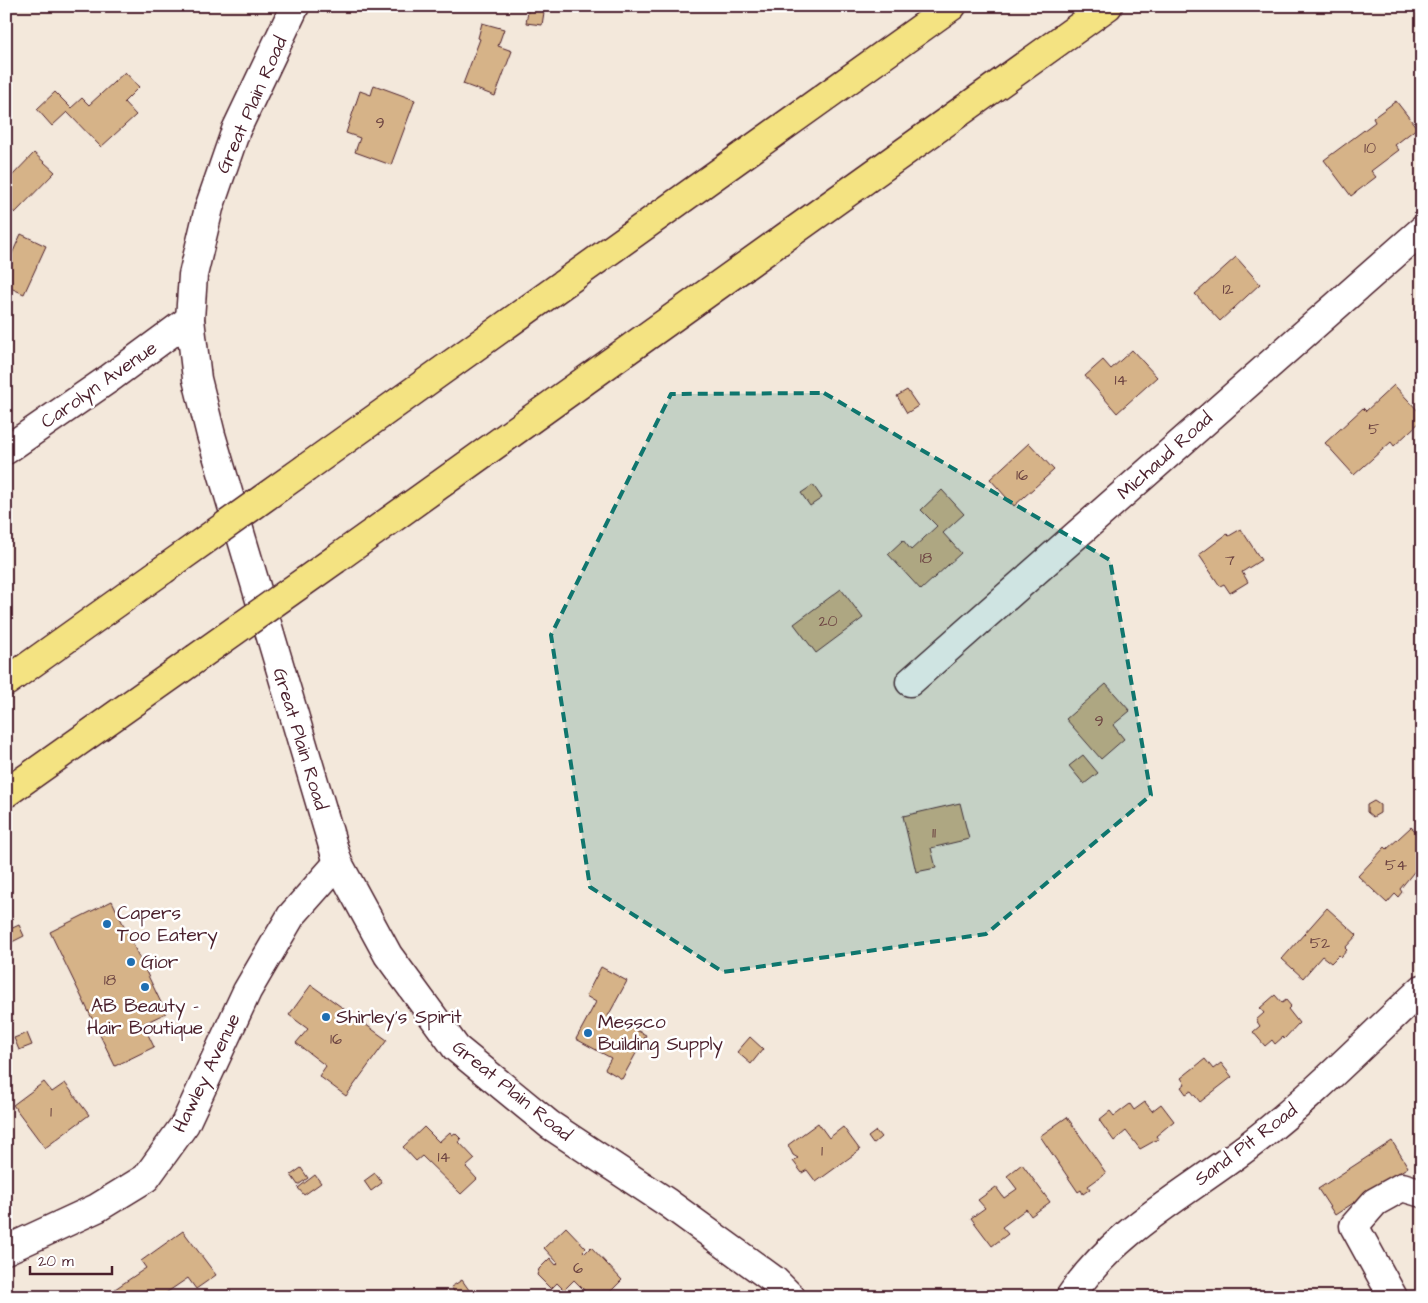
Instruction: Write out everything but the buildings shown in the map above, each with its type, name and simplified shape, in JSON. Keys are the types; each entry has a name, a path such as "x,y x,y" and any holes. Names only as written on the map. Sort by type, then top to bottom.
{"highway":[{"path":"6,682 952,6"},
{"path":"6,793 1108,6"}],"street":[{"name":"Great Plain Road","path":"295,6 236,130 209,208 193,275 190,320 197,379 211,435 338,863 388,955 456,1048 550,1125 668,1203 774,1280 791,1297"},
{"name":"Michaud Road","path":"910,682 1422,230"},
{"name":"Carolyn Avenue","path":"6,450 190,320"},
{"name":"Hawley Avenue","path":"6,1250 97,1208 146,1178 185,1124 247,991 291,916 338,863"},
{"name":"Sand Pit Road","path":"1070,1297 1079,1283 1106,1253 1140,1224 1249,1145 1295,1109 1422,989"},
{"path":"1393,1297 1354,1226 1375,1202 1402,1187 1422,1193"}],"highlighted area":[{"path":"824,393 1110,560 1151,795 986,934 723,972 590,887 551,635 671,394"}],"place":[{"name":"Capers Too Eatery","path":"107,924"},
{"name":"Gior","path":"131,962"},
{"name":"AB Beauty - Hair Boutique","path":"145,987"},
{"name":"Shirley's Spirit","path":"326,1017"},
{"name":"Messco Building Supply","path":"588,1033"}]}
